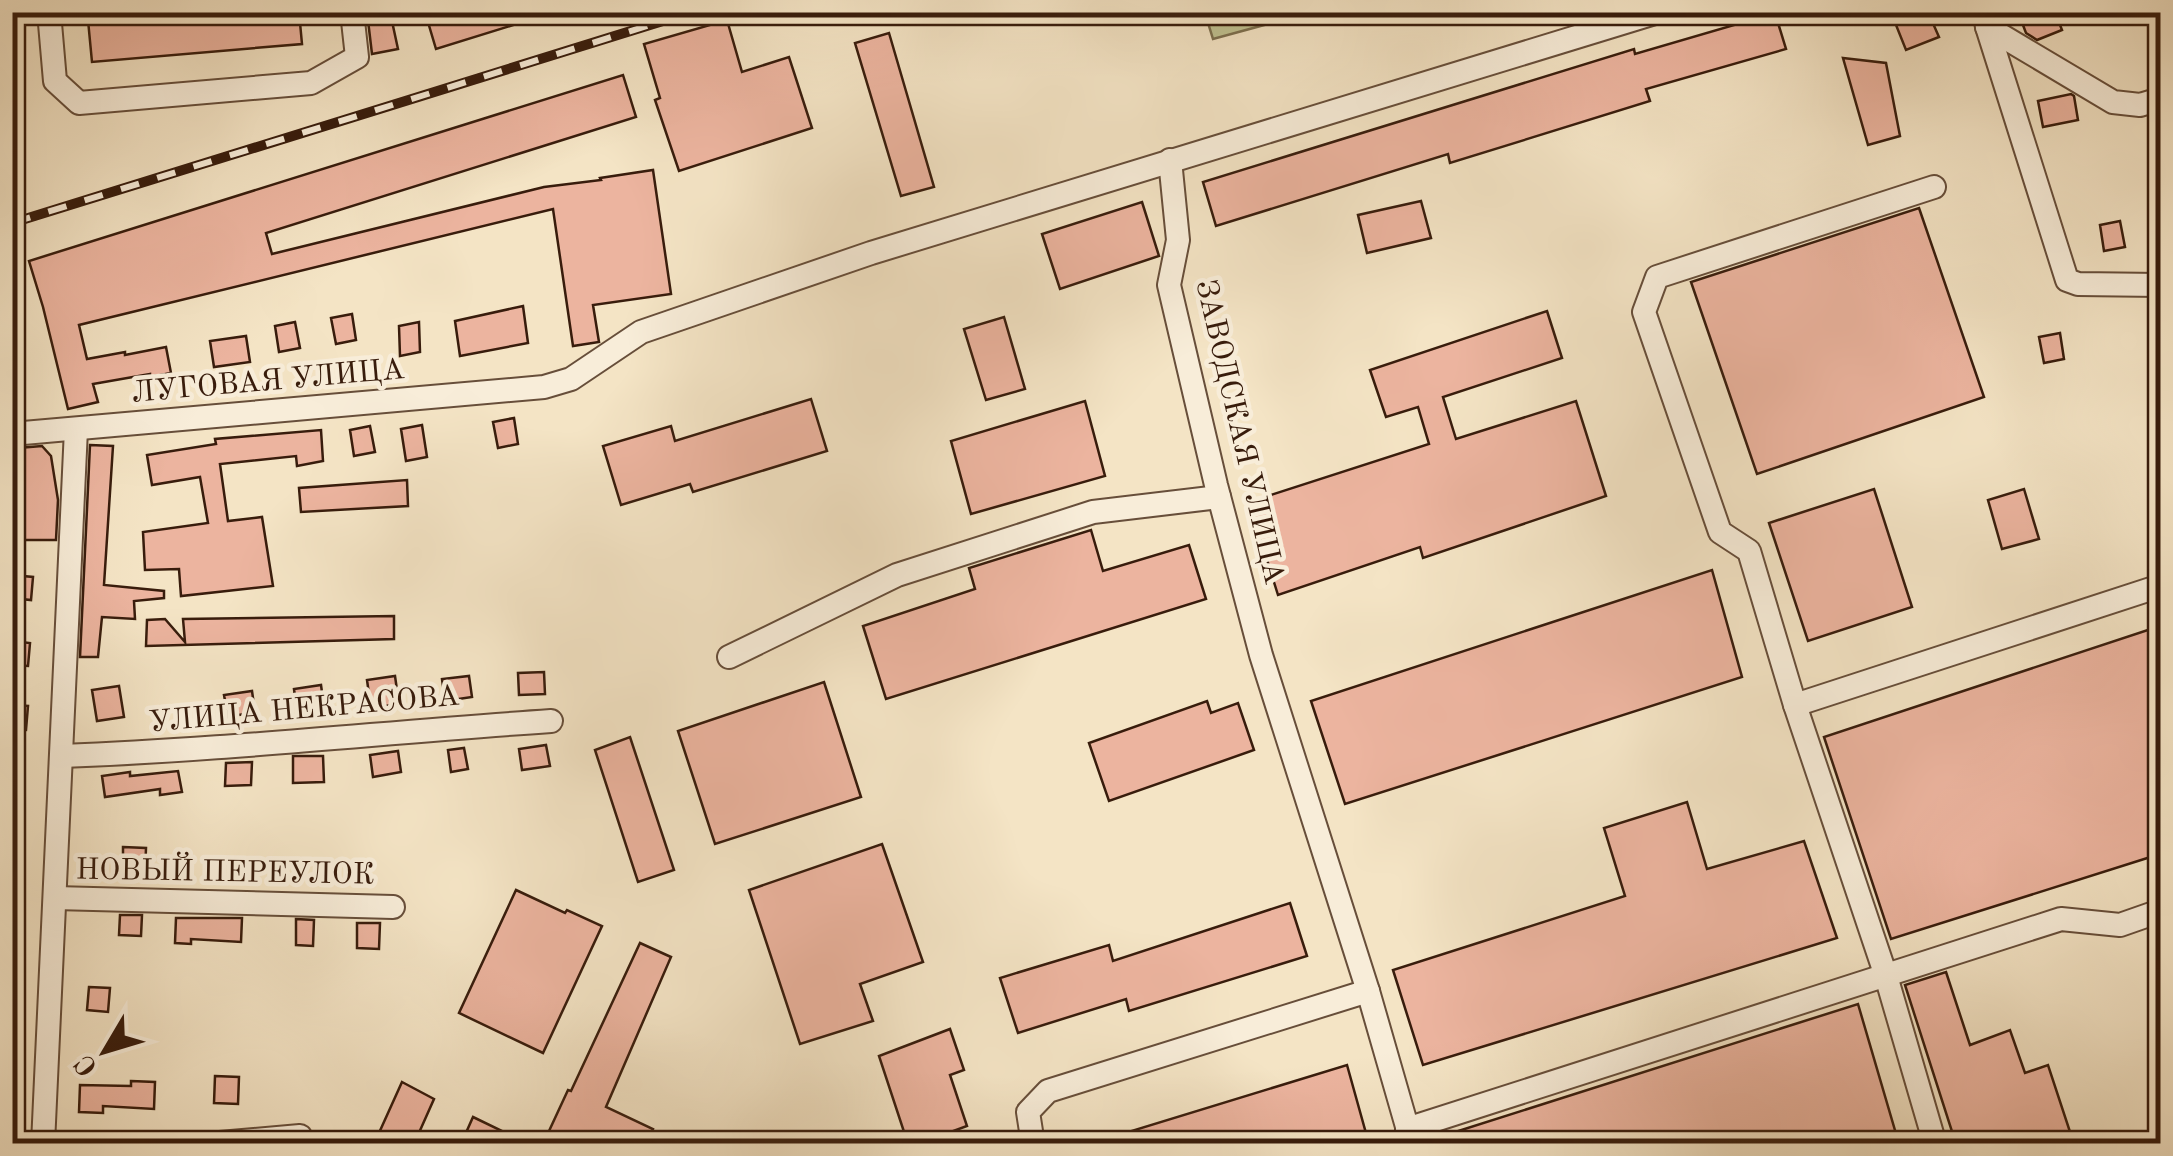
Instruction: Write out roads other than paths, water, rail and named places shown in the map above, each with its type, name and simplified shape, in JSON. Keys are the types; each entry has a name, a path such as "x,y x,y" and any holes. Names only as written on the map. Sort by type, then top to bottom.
{"street":[{"path":"50,12 55,81 79,103 311,83 357,56 352,12"},
{"path":"1170,160 1658,12"},
{"path":"1986,20 2112,102 2140,106 2160,100"},
{"path":"1986,20 2067,280 2078,284 2160,285"},
{"name":"ЛУГОВАЯ УЛИЦА","path":"12,434 528,390 571,378 640,332 871,253 1170,160"},
{"name":"ЗАВОДСКАЯ УЛИЦА","path":"1170,160 1178,240 1169,286 1219,497 1261,655 1368,992 1409,1136"},
{"path":"1934,187 1658,277 1644,312 1720,532 1749,552 1936,1144"},
{"path":"43,1144 76,429"},
{"path":"729,657 896,576 1093,512 1219,497"},
{"path":"1795,705 2160,586"},
{"name":"УЛИЦА НЕКРАСОВА","path":"62,756 172,752 551,721"},
{"name":"НОВЫЙ ПЕРЕУЛОК","path":"55,898 393,907"},
{"path":"1409,1136 2061,919 2120,925 2160,912"},
{"path":"1033,1144 1028,1112 1048,1092 1368,992"},
{"path":"208,1144 300,1136"}],"railway":[{"path":"12,223 692,12"}]}
